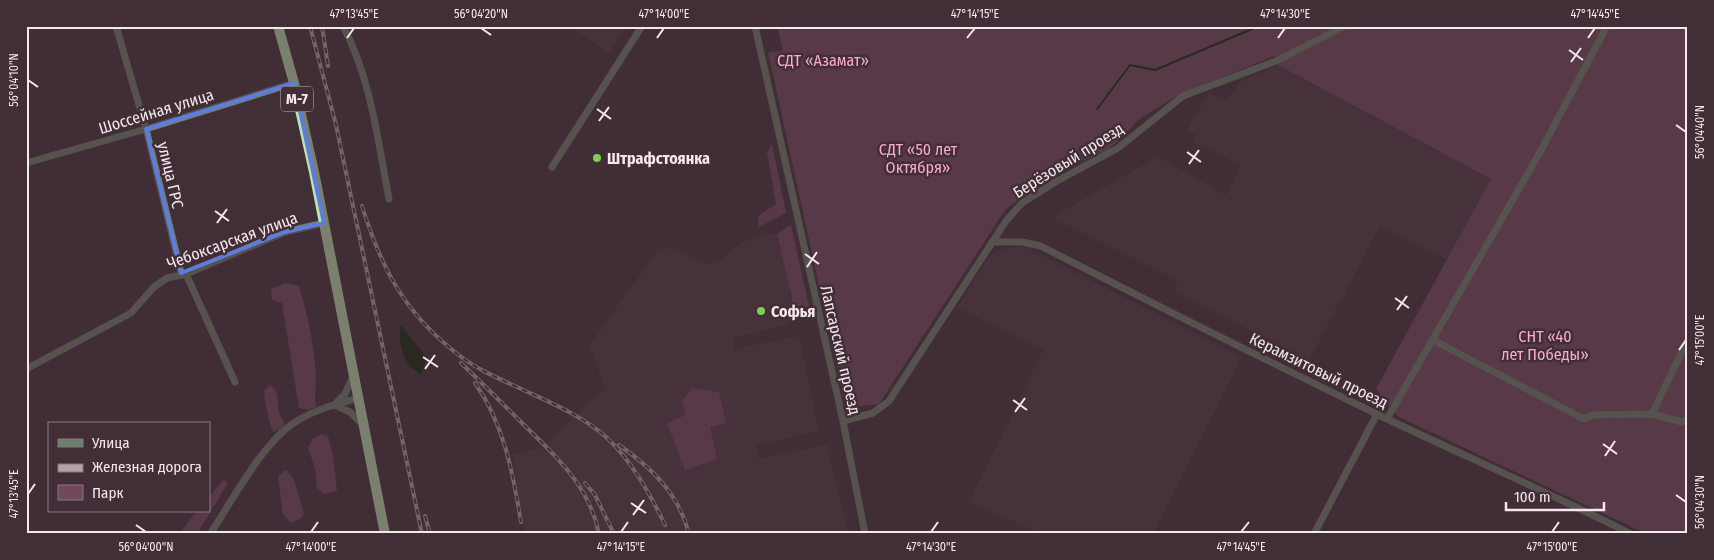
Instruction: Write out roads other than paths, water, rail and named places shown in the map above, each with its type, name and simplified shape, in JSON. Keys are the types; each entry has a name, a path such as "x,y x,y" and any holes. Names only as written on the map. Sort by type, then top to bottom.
{"highway":[{"name":"М-7","path":"278,26 294,83 324,223"},
{"path":"324,223 386,534"}],"street":[{"name":"улица ГРС","path":"116,26 184,274 235,382"},
{"path":"343,26 355,48 372,114 389,199"},
{"path":"552,167 642,26"},
{"name":"Лапсарский проезд","path":"755,26 843,421 865,534"},
{"name":"Берёзовый проезд","path":"843,421 874,413 890,401 1009,216 1022,203 1118,148 1183,96 1276,61 1344,26"},
{"path":"1387,419 1539,154 1607,26"},
{"name":"Шоссейная улица","path":"26,164 146,130 294,83"},
{"name":"Чебоксарская улица","path":"26,369 131,312 154,288 167,278 184,274 285,232 324,223"},
{"name":"Керамзитовый проезд","path":"992,242 1022,242 1041,246 1208,332 1387,419 1556,496 1631,534"},
{"path":"1652,414 1672,368 1688,339"},
{"path":"1433,340 1584,419 1592,415 1652,414 1682,422 1688,419"},
{"path":"334,404 345,394 354,374"},
{"path":"210,534 274,440 296,421 334,404 359,398"},
{"path":"334,404 350,412 364,426"},
{"path":"1314,534 1377,414"}],"waterway":[{"path":"1097,109 1130,65 1155,70 1259,26"}],"railway":[{"path":"310,26 336,125 422,534"},
{"path":"322,26 328,66"},
{"path":"362,206 387,271 410,307 424,324 468,362 570,412 598,430 615,446 640,478 665,525"},
{"path":"461,363 560,461 580,487 595,517 599,534"},
{"path":"475,383 493,415 506,449 515,485 521,522"},
{"path":"619,445 663,483 678,506 689,534"},
{"path":"585,483 595,495 614,534"},
{"path":"425,516 430,534"}],"place":[{"name":"Штрафстоянка","path":"597,158"},
{"name":"Софья","path":"761,311"}],"park label":[{"name":"СДТ «Азамат»","path":"823,60"},
{"name":"СДТ «50 лет Октября»","path":"918,158"},
{"name":"СНТ «40 лет Победы»","path":"1545,345"}]}
